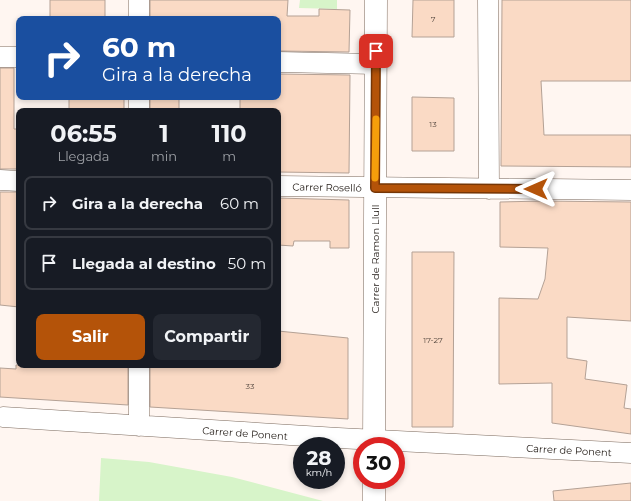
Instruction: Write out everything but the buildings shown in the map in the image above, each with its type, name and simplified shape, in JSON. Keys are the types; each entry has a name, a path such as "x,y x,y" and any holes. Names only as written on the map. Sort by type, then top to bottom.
{"street":[{"path":"139,0 139,16"},
{"name":"Carrer de Ramon Llull","path":"374,437 376,0"},
{"path":"488,0 489,189"},
{"path":"0,57 16,57"},
{"path":"281,62 376,64"},
{"path":"0,180 16,180"},
{"name":"Carrer Roselló","path":"281,186 631,190"},
{"path":"139,368 139,426"},
{"name":"Carrer de Ponent","path":"3,417 353,441"},
{"name":"Carrer de Ponent","path":"405,444 631,453"},
{"path":"374,489 374,501"}],"green space":[{"path":"300,0 337,0 337,9 299,8"},
{"path":"101,458 149,462 232,477 323,501 99,501"}],"slow traffic":[{"path":"375,178 376,119"}],"route":[{"path":"376,51 375,188 536,189"}]}
